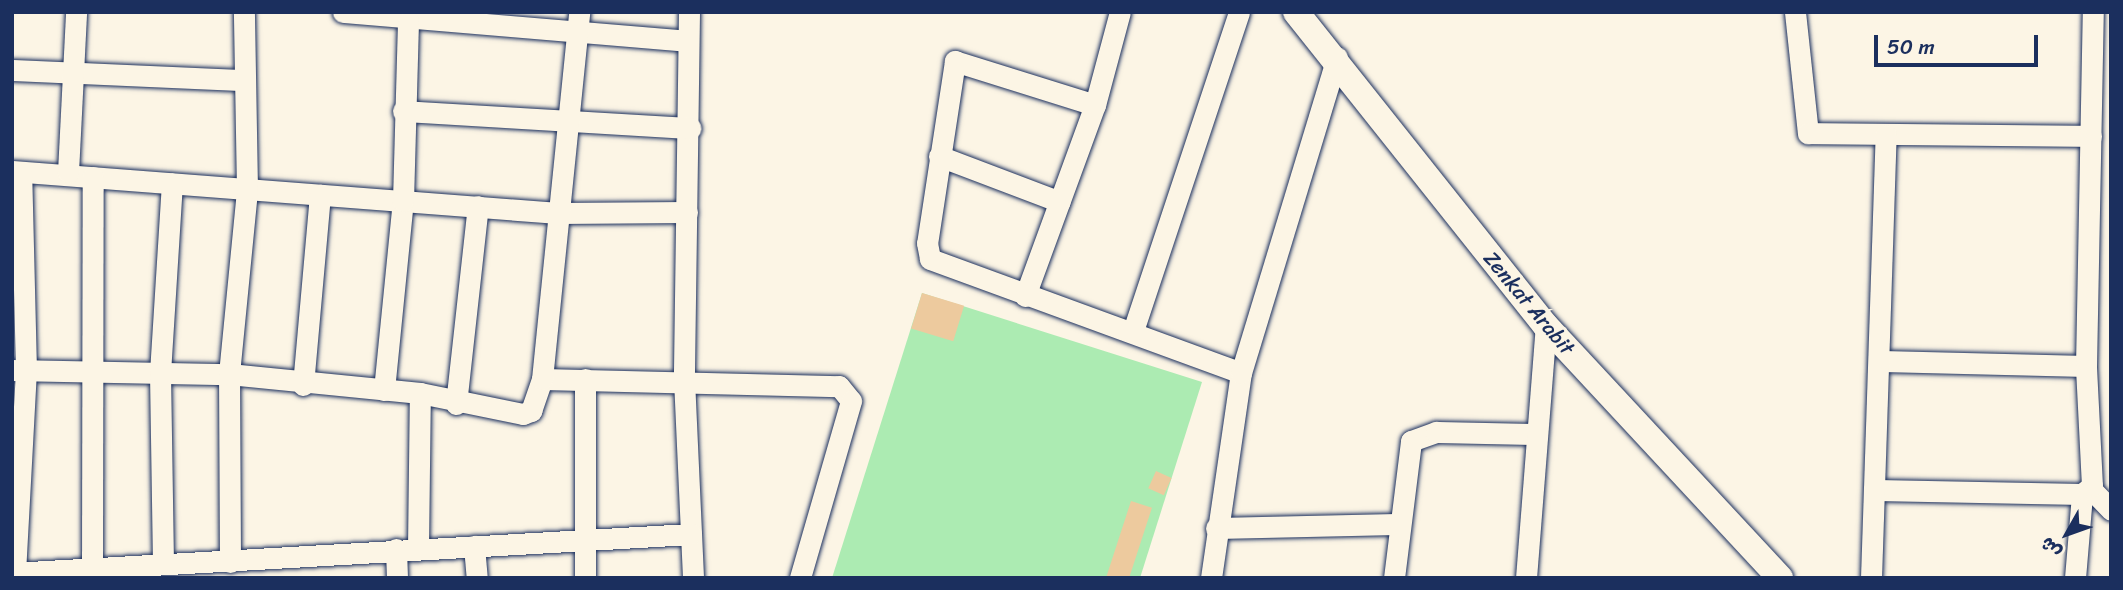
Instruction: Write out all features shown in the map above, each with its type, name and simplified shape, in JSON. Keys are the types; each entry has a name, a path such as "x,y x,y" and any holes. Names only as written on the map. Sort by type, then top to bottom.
{"street":[{"path":"68,172 71,69 76,12"},
{"path":"230,562 229,374 247,189 241,80 244,12"},
{"path":"343,12 408,22 688,41"},
{"path":"19,370 229,374 303,385 420,393 456,404 527,414 542,379 579,12"},
{"path":"689,12 690,128 684,379 693,578"},
{"path":"1026,296 1095,105 1120,12"},
{"path":"1133,331 1239,12"},
{"name":"Zenkat Arabit","path":"1296,12 1337,57 1546,326 1780,578"},
{"path":"1795,12 1804,129 1813,135 2091,136"},
{"path":"2075,578 2086,492 2086,366 2102,169 2091,136 2093,12"},
{"path":"384,390 403,201 403,111 408,22"},
{"path":"1211,578 1216,528 1241,373 1337,57"},
{"path":"1095,105 959,59 952,67 939,156 930,259 1026,296 1133,331 1241,373"},
{"path":"12,70 71,69 241,80"},
{"path":"403,111 690,128"},
{"path":"1871,578 1882,361 1885,135"},
{"path":"939,156 1060,202"},
{"path":"687,212 558,213 93,177 68,172 17,171 19,370 14,573 230,562 252,569 396,549 691,534"},
{"path":"92,568 93,177"},
{"path":"163,564 160,373 172,183"},
{"path":"303,385 320,194"},
{"path":"456,404 478,206"},
{"path":"1526,578 1534,434 1546,326"},
{"path":"1882,361 2086,366"},
{"path":"542,379 684,379 839,386 851,394 800,578"},
{"path":"585,379 585,578"},
{"path":"418,548 420,393"},
{"path":"1394,578 1397,524 1411,441 1436,432 1534,434"},
{"path":"1876,489 2086,492 2111,510"},
{"path":"1216,528 1397,524"},
{"path":"474,546 477,578"},
{"path":"396,549 397,578"}],"green space":[{"path":"922,293 1202,382 1140,578 832,578"}],"building":[{"path":"922,293 964,306 953,341 911,328"},
{"path":"1156,471 1172,478 1164,495 1148,488"},
{"path":"1131,501 1152,508 1129,578 1106,578"}]}
